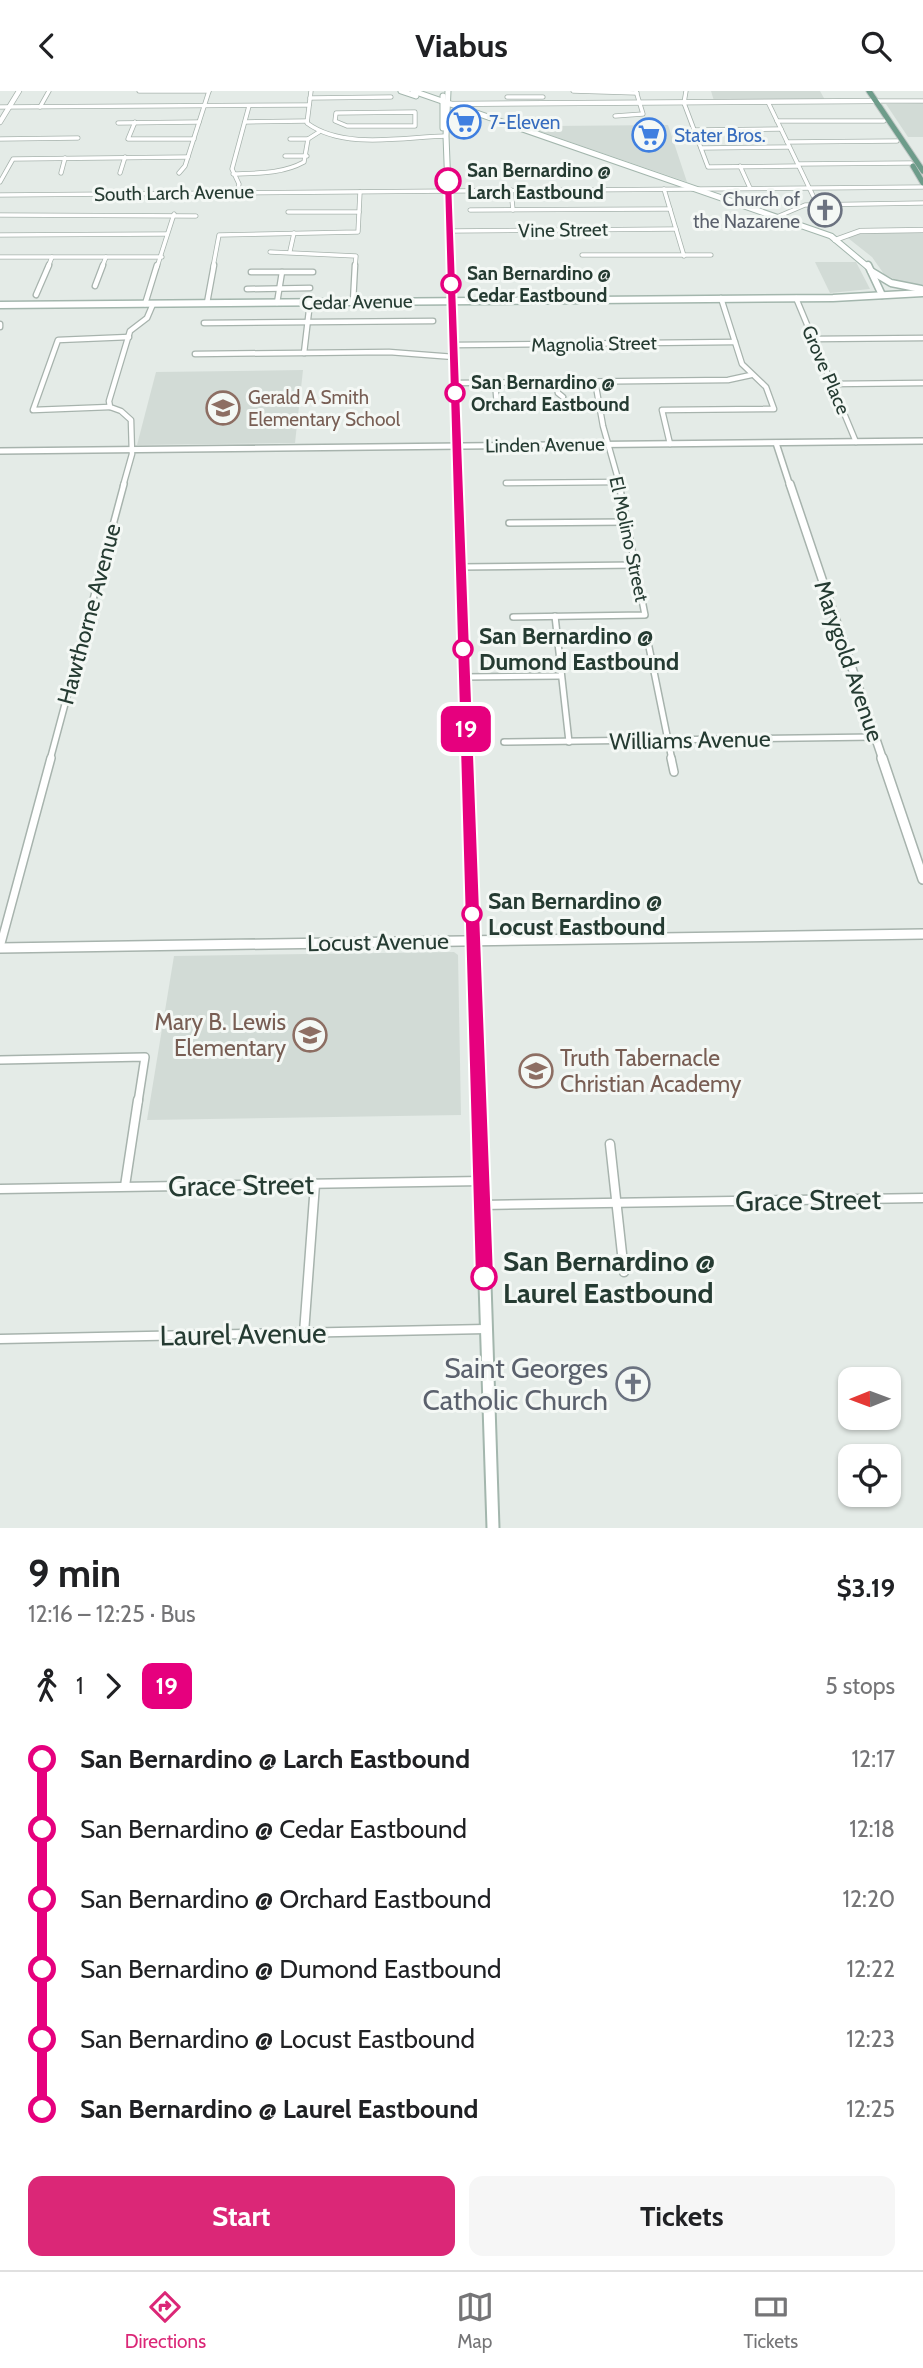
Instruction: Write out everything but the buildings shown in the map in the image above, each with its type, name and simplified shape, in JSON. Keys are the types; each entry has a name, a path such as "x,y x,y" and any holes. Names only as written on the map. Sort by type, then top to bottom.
{"main road":[{"path":"401,91 446,101 462,112 696,189 835,240 857,253 870,270 882,295"},
{"path":"413,91 684,189 775,218"},
{"path":"869,91 923,171"},
{"path":"446,101 493,1528"},
{"path":"446,101 446,136"},
{"path":"875,101 873,103 923,185"},
{"path":"526,134 550,139"},
{"path":"870,270 891,283 922,291"},
{"name":"Cedar Avenue","path":"0,305 796,298 922,291"}],"street":[{"path":"0,122 19,91"},
{"path":"40,107 49,91"},
{"path":"139,92 209,91 188,157 179,173"},
{"path":"307,121 311,91"},
{"path":"355,98 356,91"},
{"path":"524,91 525,104"},
{"path":"686,91 684,103 708,167 911,163"},
{"path":"573,92 636,92 643,114 615,116"},
{"path":"310,98 391,97"},
{"path":"507,97 543,97"},
{"path":"446,101 525,104 923,101"},
{"path":"768,102 817,204"},
{"path":"0,107 309,105"},
{"path":"237,193 239,184 233,174 248,106"},
{"path":"337,113 415,113 415,126 383,126 344,125 335,121 337,113"},
{"path":"245,122 307,121 319,132 342,136 446,136"},
{"path":"777,121 884,121"},
{"path":"118,123 199,122"},
{"path":"135,123 128,139 194,139"},
{"path":"383,126 383,136"},
{"path":"695,130 781,129"},
{"path":"290,139 308,139 319,132"},
{"path":"0,139 78,138"},
{"path":"233,174 289,170 304,162 308,139"},
{"path":"701,148 897,141"},
{"path":"285,156 307,156"},
{"path":"120,173 125,157"},
{"path":"0,182 13,159 188,157"},
{"path":"61,173 65,158"},
{"path":"740,166 750,188"},
{"name":"South Larch Avenue","path":"0,195 923,185"},
{"path":"664,189 684,255"},
{"path":"511,190 513,210"},
{"path":"207,303 219,235 358,232 360,192"},
{"path":"775,218 797,207 817,204 923,203"},
{"path":"470,210 670,209"},
{"path":"288,212 359,212"},
{"path":"129,337 58,340 33,410 110,407 132,328 150,314 149,304 174,214"},
{"path":"0,215 196,216"},
{"name":"Vine Street","path":"450,231 676,229"},
{"path":"835,240 860,230 923,230"},
{"path":"505,231 506,241"},
{"path":"290,251 294,233"},
{"path":"0,235 167,235"},
{"path":"270,252 356,256 353,302"},
{"path":"582,255 711,255"},
{"path":"0,257 162,257"},
{"path":"36,295 52,257"},
{"path":"95,286 106,257"},
{"path":"251,272 313,272"},
{"path":"277,303 282,272"},
{"path":"247,289 310,288"},
{"path":"670,444 662,410 774,409 765,387 742,364 721,298"},
{"name":"Grove Place","path":"796,298 856,442"},
{"path":"304,353 310,302"},
{"path":"204,323 433,321"},
{"path":"814,339 923,338"},
{"name":"Magnolia Street","path":"453,345 735,342"},
{"path":"195,355 390,352 454,357"},
{"path":"454,383 728,380 751,375"},
{"path":"556,381 558,393 563,397"},
{"name":"El Molino Street","path":"555,616 645,615 628,522 595,381"},
{"path":"495,382 497,405 503,409"},
{"path":"832,384 923,383"},
{"name":"Hawthorne Avenue","path":"0,947 130,450 133,422 130,417 110,407"},
{"name":"Linden Avenue","path":"0,451 923,441"},
{"name":"Marygold Avenue","path":"776,443 923,879"},
{"path":"506,483 619,482"},
{"path":"509,523 628,522"},
{"path":"460,567 636,565"},
{"path":"513,617 555,616 569,742"},
{"path":"649,647 674,772"},
{"path":"464,677 562,676"},
{"name":"Williams Avenue","path":"504,743 875,737"},
{"name":"Locust Avenue","path":"0,947 923,934"},
{"path":"0,1059 145,1057 125,1186"},
{"path":"610,1145 624,1272"},
{"name":"Grace Street","path":"0,1189 482,1181"},
{"path":"304,1332 315,1184"},
{"name":"Grace Street","path":"482,1205 923,1198"},
{"name":"Laurel Avenue","path":"0,1339 486,1329"}],"shaded area":[{"path":"711,91 820,91 825,100 714,101"},
{"path":"923,103 923,137 908,137 886,104"},
{"path":"668,125 687,182 538,131 550,126"},
{"path":"923,232 923,285 902,283 884,274 872,257 848,238 862,233"},
{"path":"815,262 856,262 870,289 830,293"},
{"name":"Gerald A Smith Elementary School","path":"303,370 295,443 137,445 156,372"},
{"name":"Mary B. Lewis Elementary","path":"454,952 458,955 461,1115 147,1120 174,956"}],"bus line":[{"name":"19","path":"448,181 484,1277"}],"place":[{"name":"7-Eleven","path":"464,122"},
{"name":"Stater Bros.","path":"649,135"},
{"name":"San Bernardino @ Larch Eastbound","path":"448,181"},
{"name":"Church of the Nazarene","path":"825,210"},
{"name":"San Bernardino @ Cedar Eastbound","path":"451,284"},
{"name":"San Bernardino @ Orchard Eastbound","path":"455,393"},
{"name":"Gerald A Smith Elementary School","path":"223,408"},
{"name":"San Bernardino @ Dumond Eastbound","path":"463,649"},
{"name":"San Bernardino @ Locust Eastbound","path":"472,914"},
{"name":"Mary B. Lewis Elementary","path":"310,1035"},
{"name":"Truth Tabernacle Christian Academy","path":"536,1071"},
{"name":"San Bernardino @ Laurel Eastbound","path":"484,1277"},
{"name":"Saint Georges Catholic Church","path":"633,1384"}]}
